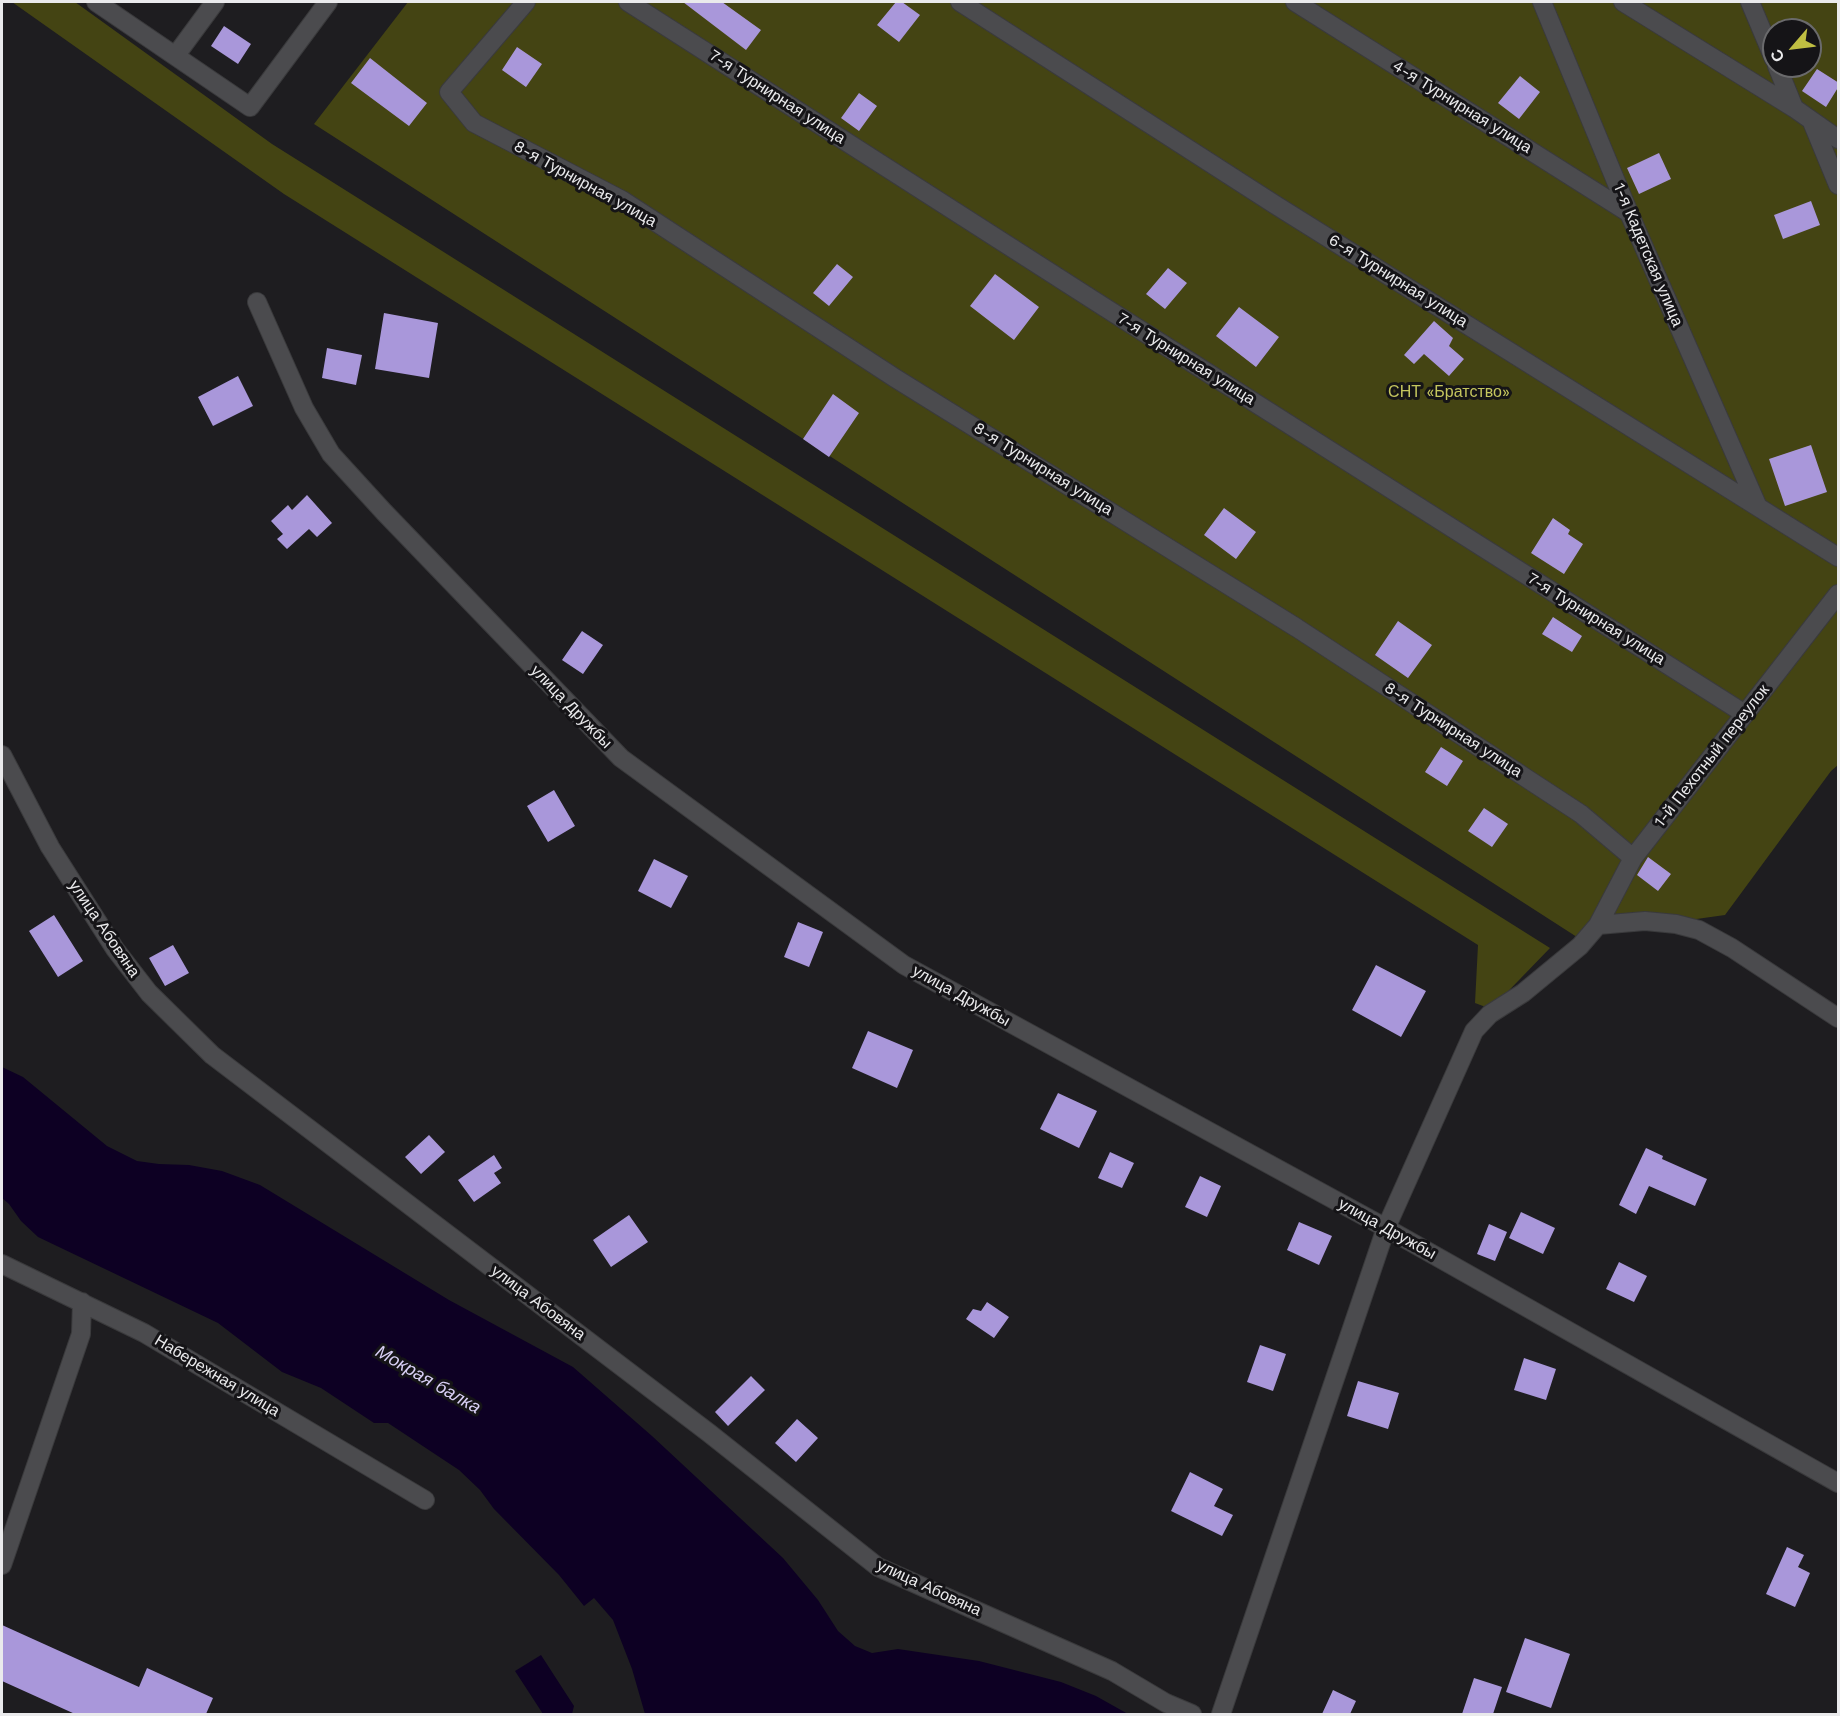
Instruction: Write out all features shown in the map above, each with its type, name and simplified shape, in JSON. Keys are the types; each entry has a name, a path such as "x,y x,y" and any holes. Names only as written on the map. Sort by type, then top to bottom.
{"street":[{"path":"96,2 250,107 328,2"},
{"path":"176,55 215,2"},
{"name":"8-я Турнирная улица","path":"526,2 448,92 474,123 622,200 895,378 1287,622 1581,814 1633,858"},
{"name":"7-я Турнирная улица","path":"628,2 1745,714"},
{"name":"6-я Турнирная улица","path":"960,2 1274,204 1839,557"},
{"name":"4-я Турнирная улица","path":"1295,2 1629,213"},
{"name":"1-я Кадетская улица","path":"1542,2 1629,213 1758,507"},
{"path":"1623,2 1794,108 1839,139"},
{"path":"1750,2 1762,30"},
{"path":"1782,78 1794,108"},
{"path":"1812,122 1839,184"},
{"name":"улица Дружбы","path":"257,302 304,408 332,454 384,512 621,758 904,965 1386,1228 1839,1483"},
{"name":"1-й Пехотный переулок","path":"1221,1714 1386,1228 1474,1031 1490,1014 1523,993 1580,946 1598,925 1633,858 1839,594"},
{"name":"улица Абовяна","path":"2,756 50,847 115,949 149,993 212,1055 709,1433 878,1567 1112,1671 1166,1703 1192,1714"},
{"path":"1598,925 1645,921 1676,924 1699,930 1732,948 1839,1018"},
{"name":"Набережная улица","path":"2,1264 144,1332 425,1500"},
{"path":"2,1565 81,1334 82,1302"}],"green space":[{"path":"12,2 75,2 272,144 1550,948 1491,1009 1475,1003 1478,945 284,194"},
{"name":"СНТ «Братство»","path":"408,2 1838,2 1838,765 1831,771 1725,915 1604,932 1580,939 314,124"}],"water":[{"name":"Мокрая балка","path":"2,1067 23,1077 107,1146 137,1161 189,1165 222,1171 260,1185 449,1300 573,1367 652,1436 783,1558 818,1600 838,1631 855,1646 872,1653 898,1649 979,1661 1061,1682 1096,1696 1128,1714 645,1714 632,1669 613,1620 594,1598 584,1606 559,1575 459,1470 388,1423 374,1423 321,1388 282,1372 218,1323 38,1237 21,1221 2,1198"},
{"path":"541,1655 574,1706 572,1714 543,1714 515,1671"}],"building":[{"path":"683,2 722,2 761,30 746,50"},
{"path":"896,2 902,2 920,15 899,42 877,25"},
{"path":"224,26 251,44 238,64 211,46"},
{"path":"517,47 542,64 526,87 502,70"},
{"path":"370,58 427,103 409,126 351,83"},
{"path":"1822,72 1839,83 1826,107 1802,91 1811,78 1822,78"},
{"path":"1520,76 1540,92 1519,119 1498,103"},
{"path":"859,93 877,106 859,131 841,118"},
{"path":"1659,153 1671,179 1639,194 1627,168"},
{"path":"1811,201 1820,225 1783,239 1774,215"},
{"path":"837,264 853,277 829,306 813,293"},
{"path":"1168,268 1187,283 1165,309 1146,294"},
{"path":"995,274 1039,307 1014,340 970,306"},
{"path":"1239,307 1279,337 1256,367 1216,336"},
{"path":"384,313 438,323 429,378 375,369"},
{"path":"1434,321 1453,338 1449,346 1464,359 1449,376 1424,354 1414,364 1404,355"},
{"path":"327,348 362,355 356,385 322,378"},
{"path":"238,376 253,406 213,426 198,397"},
{"path":"833,394 859,413 829,457 803,439"},
{"path":"1811,445 1827,492 1785,506 1769,459"},
{"path":"307,495 332,523 317,537 309,529 287,549 277,539 283,534 271,521 288,505 292,510"},
{"path":"1224,508 1256,532 1236,559 1204,535"},
{"path":"1553,518 1570,530 1568,534 1583,544 1564,574 1531,553"},
{"path":"1553,617 1582,636 1572,652 1542,634"},
{"path":"1398,621 1432,645 1408,678 1375,655"},
{"path":"582,631 603,645 583,674 562,660"},
{"path":"1441,747 1463,761 1447,786 1425,772"},
{"path":"554,790 575,826 548,842 527,806"},
{"path":"1484,808 1508,824 1492,847 1468,831"},
{"path":"1648,857 1671,874 1658,891 1637,875"},
{"path":"654,859 688,876 671,908 638,891"},
{"path":"54,915 83,961 58,977 29,931"},
{"path":"798,922 823,932 809,967 784,957"},
{"path":"173,945 189,973 165,986 149,958"},
{"path":"1376,965 1426,991 1401,1037 1352,1010"},
{"path":"868,1031 913,1050 897,1088 852,1068"},
{"path":"1058,1093 1097,1111 1079,1148 1040,1129"},
{"path":"429,1135 445,1152 421,1174 405,1157"},
{"path":"1646,1148 1663,1156 1662,1159 1707,1179 1695,1206 1649,1186 1636,1214 1619,1205"},
{"path":"1110,1152 1134,1163 1122,1188 1098,1178"},
{"path":"494,1155 502,1168 494,1173 501,1183 474,1202 458,1180"},
{"path":"1200,1176 1221,1186 1207,1217 1185,1207"},
{"path":"1521,1212 1555,1228 1543,1254 1509,1238"},
{"path":"629,1215 648,1242 611,1267 593,1240"},
{"path":"1299,1222 1332,1236 1319,1265 1287,1250"},
{"path":"1489,1224 1507,1232 1495,1261 1477,1254"},
{"path":"1619,1262 1647,1276 1634,1302 1606,1289"},
{"path":"987,1302 1009,1317 994,1338 966,1319 973,1309 981,1311"},
{"path":"1260,1345 1286,1354 1273,1391 1247,1382"},
{"path":"1524,1358 1556,1369 1546,1400 1514,1390"},
{"path":"751,1376 765,1390 728,1426 715,1412"},
{"path":"1358,1381 1399,1393 1388,1429 1347,1416"},
{"path":"797,1419 818,1438 796,1462 775,1443"},
{"path":"1190,1472 1223,1489 1214,1506 1233,1515 1222,1536 1171,1511"},
{"path":"1787,1547 1804,1555 1798,1567 1810,1573 1795,1607 1766,1594"},
{"path":"2,1625 139,1687 147,1668 213,1698 206,1714 75,1714 2,1681"},
{"path":"1525,1638 1570,1654 1551,1708 1506,1692"},
{"path":"1474,1678 1502,1687 1493,1714 1462,1714"},
{"path":"1333,1690 1356,1701 1350,1714 1322,1714"}]}
